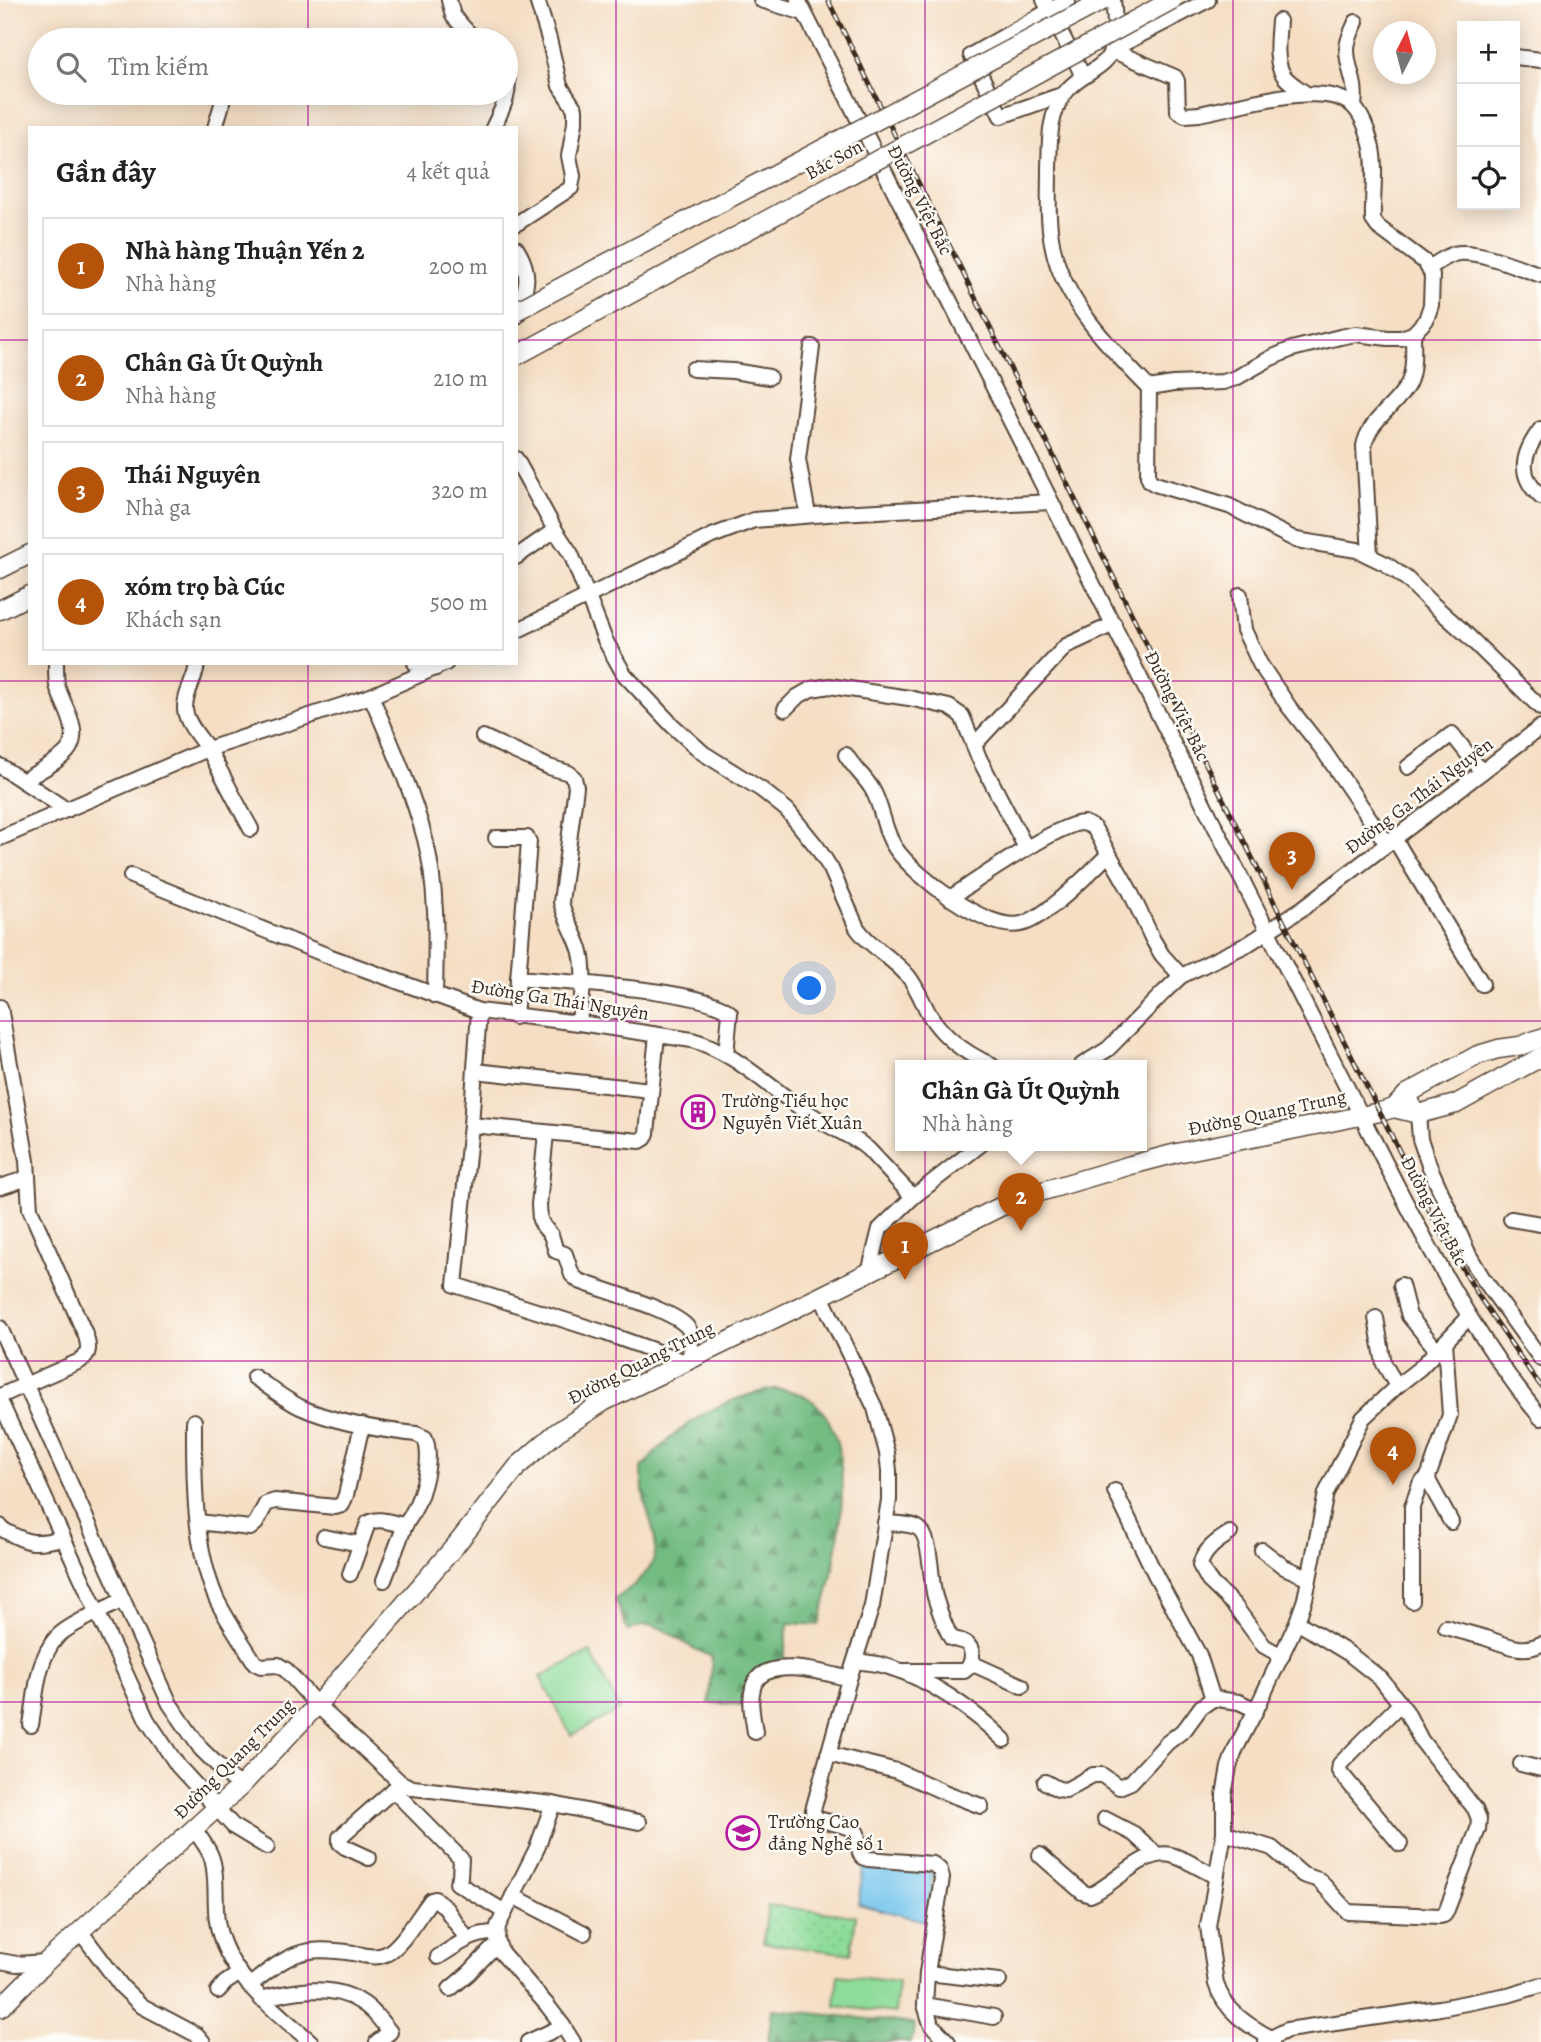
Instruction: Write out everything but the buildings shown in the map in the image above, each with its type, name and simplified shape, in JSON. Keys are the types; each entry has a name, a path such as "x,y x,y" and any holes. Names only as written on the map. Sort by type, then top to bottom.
{"main road":[{"name":"Bắc Sơn","path":"518,305 1104,0"},
{"name":"Bắc Sơn","path":"518,355 1172,0"},
{"path":"0,569 28,555"},
{"path":"0,610 28,597"},
{"path":"1387,1110 1407,1094 1478,1055 1520,1046 1541,1038"},
{"path":"1387,1110 1418,1114 1456,1104 1541,1057"},
{"name":"Đường Quang Trung","path":"0,2008 46,1962 240,1787 317,1705 456,1545 518,1466 557,1432 606,1401 1006,1204 1048,1189 1177,1153 1387,1110"}],"street":[{"path":"449,0 453,16 464,28"},
{"path":"518,223 571,188 572,183 569,156 575,109 560,86 550,39 537,0"},
{"path":"761,0 801,6"},
{"path":"1064,94 1001,116 971,55 1046,5 1068,0"},
{"path":"1113,0 1115,16 1111,50 1103,63 1083,76 1064,94 1051,122 1048,203 1053,250 1059,271 1111,349 1149,388 1150,481 1229,506 1296,540 1348,548 1386,564 1407,579 1541,708"},
{"path":"1111,50 1208,0"},
{"path":"1046,5 1083,76"},
{"name":"Đường Việt Bắc","path":"801,6 1432,1251 1469,1317 1516,1387 1541,1418"},
{"path":"1279,21 1278,55 1282,70 1285,77 1306,94"},
{"path":"1354,106 1356,89 1347,51 1356,22"},
{"path":"1111,50 1175,77 1178,111 1185,115 1306,94 1329,95 1354,106 1360,115 1374,160 1373,220 1378,227 1416,254 1432,275 1431,304 1426,320 1413,334 1401,338 1356,334 1340,337 1292,349 1223,382 1149,388"},
{"path":"1520,58 1541,60"},
{"path":"216,126 222,105"},
{"path":"494,126 503,105"},
{"path":"518,251 526,265 527,284 518,305"},
{"path":"1429,268 1441,260 1461,253 1492,258 1541,275"},
{"path":"1370,556 1364,446 1371,428 1408,383 1412,369 1413,334"},
{"path":"808,515 798,459 812,347"},
{"path":"693,369 733,371 769,377"},
{"path":"1541,429 1530,448 1524,468 1528,482 1541,497"},
{"path":"518,463 571,554 605,640 624,674 672,725 703,753 762,790 787,810 825,858 863,936 910,978 937,1026 967,1052 982,1060"},
{"path":"518,630 653,564 754,520 1051,502"},
{"path":"518,556 555,530"},
{"path":"1240,595 1244,631 1260,664 1289,707 1391,841 1482,984"},
{"path":"974,745 1066,646 1114,624"},
{"path":"23,781 61,756 69,748 73,737 71,720 58,687 56,665"},
{"path":"197,665 186,696 187,717 208,749 251,829"},
{"path":"0,838 208,749 371,696 441,666"},
{"path":"785,709 797,697 819,687 830,686 919,699 956,711 962,716 1026,848"},
{"path":"371,696 403,773 425,841 434,898 435,996"},
{"name":"Đường Ga Thái Nguyên","path":"1090,1060 1108,1049 1181,976 1248,944 1303,908 1541,727"},
{"path":"1408,767 1452,734 1482,772"},
{"path":"484,737 569,773 574,778 576,787 561,902 580,947 583,965 579,1023"},
{"path":"846,755 872,789 887,834 896,849 917,872 950,898 990,920 1009,925 1027,922 1069,892 1109,854"},
{"path":"0,766 67,810"},
{"path":"950,898 1026,848 1082,823 1094,828 1129,889 1153,940 1162,955 1181,976"},
{"path":"496,838 527,838 529,842 515,1017"},
{"name":"Đường Ga Thái Nguyên","path":"131,876 310,949 479,1011 579,1023 706,1044 726,1054 798,1106 859,1142 913,1197"},
{"path":"518,978 660,992 728,1010 730,1017 726,1054"},
{"path":"0,1007 23,1137 30,1209 86,1336 89,1350 80,1361 24,1385 0,1399 147,1720 178,1766 234,1827 268,1847"},
{"path":"479,1011 455,1286 688,1361 690,1334 687,1326 662,1310 579,1281 572,1275 565,1254 556,1251 551,1235 540,1220 545,1133"},
{"path":"471,1125 640,1141 647,1133 657,1035"},
{"path":"474,1071 651,1090"},
{"path":"1407,1094 1418,1114 1420,1139 1429,1165 1469,1255 1489,1288 1541,1359"},
{"path":"869,1273 880,1229 913,1197 972,1151"},
{"path":"0,1187 28,1178"},
{"path":"1511,1219 1541,1224"},
{"path":"1401,1285 1409,1316 1441,1346 1450,1415 1428,1476 1420,1484 1412,1507 1412,1601"},
{"path":"821,1296 875,1408 883,1433 889,1471 888,1500 872,1606 813,1810 818,1819 852,1828 857,1833 862,1857 933,1864 940,1870 942,1878 927,1973 925,2006 931,2024 948,2042"},
{"path":"1469,1317 1420,1368 1363,1418 1326,1493 1305,1599 1297,1622 1229,1767 1224,1795 1224,1833 1208,1926 1219,1993 1230,2009 1270,2041 1296,2029 1440,2008 1508,1995 1541,1984"},
{"path":"1376,1318 1384,1364 1397,1387"},
{"path":"0,1328 170,1704 201,1749 240,1787"},
{"path":"254,1377 300,1407 328,1417 425,1438 428,1447 426,1472 418,1502 405,1525 384,1580"},
{"path":"194,1421 201,1547 216,1598 255,1663 261,1666 278,1665 286,1670 461,1859 457,1883 505,1912"},
{"path":"198,1522 250,1528 256,1523 266,1504 275,1501 335,1507 342,1505 362,1425"},
{"path":"1428,1476 1451,1522"},
{"path":"1115,1491 1156,1576 1199,1655 1214,1698"},
{"path":"349,1574 368,1523 374,1519 405,1525"},
{"path":"885,1523 917,1527 923,1533 929,1549 935,1596 951,1638 969,1645 971,1663 969,1669 964,1671 902,1671"},
{"path":"0,1526 22,1541 39,1544 63,1538"},
{"path":"1230,1533 1202,1556 1200,1565 1209,1581 1234,1605 1264,1646 1282,1656"},
{"path":"324,1537 360,1544"},
{"path":"1262,1549 1284,1567 1309,1578"},
{"path":"31,1725 40,1669 58,1636 123,1600"},
{"path":"1224,1833 1272,1848 1303,1875 1319,1880 1348,1912 1444,1915 1478,1829 1479,1819 1475,1809 1420,1740 1406,1711 1381,1679 1328,1640 1297,1622"},
{"path":"1446,1627 1507,1646 1529,1649 1541,1644"},
{"path":"856,1661 885,1665 902,1671 957,1701 1004,1740"},
{"path":"971,1663 1021,1686"},
{"path":"755,1732 752,1690 762,1673 788,1668 812,1670 849,1679"},
{"path":"1045,1782 1066,1790 1093,1774 1102,1775 1119,1787 1131,1782 1167,1743 1185,1729 1201,1707 1214,1698 1231,1699 1256,1710"},
{"path":"1401,1844 1339,1771 1340,1764 1396,1708 1402,1707"},
{"path":"828,1755 897,1771 981,1806"},
{"path":"1521,1764 1541,1769"},
{"path":"369,1858 345,1847 340,1843 340,1837 397,1787 553,1804 639,1822"},
{"path":"450,1989 480,1964 497,1939 505,1912 537,1848 553,1804"},
{"path":"1105,1819 1134,1834 1157,1854"},
{"path":"194,1829 213,1859 217,1923 228,1955 261,1999 311,2042"},
{"path":"1040,1855 1082,1892 1090,1895 1157,1854 1170,1855 1215,1876"},
{"path":"513,1896 584,1933"},
{"path":"249,1986 279,1961 298,1953 317,1950 376,1957 387,1954 431,1900 435,1899 444,1906 467,1939"},
{"path":"80,1931 122,1987 142,2007 197,2035 203,2042"},
{"path":"438,1956 481,1934 497,1939"},
{"path":"497,1939 501,1952 563,2026 572,2042"},
{"path":"0,1961 17,1964 46,1962"},
{"path":"218,1991 240,1973"},
{"path":"927,1973 999,1981"},
{"path":"261,1999 304,1991 345,1994 372,2011 390,2032 377,2042"},
{"path":"925,2006 994,2018"},
{"path":"528,2042 563,2026"}],"green space":[{"path":"775,1389 807,1397 827,1418 838,1449 842,1486 834,1564 819,1625 788,1623 784,1660 767,1664 753,1674 745,1687 743,1705 709,1703 712,1657 659,1627 637,1627 628,1631 615,1599 633,1586 648,1570 655,1553 654,1536 643,1493 642,1468 670,1439 701,1416 736,1399"},
{"path":"590,1651 620,1710 571,1735 540,1677"},
{"path":"768,1905 856,1916 851,1954 763,1943"},
{"path":"838,1975 898,1982 895,2013 835,2006"},
{"path":"772,2009 915,2024 911,2042 768,2042"}],"water":[{"path":"864,1863 933,1872 928,1922 858,1904"}],"railway":[{"path":"828,0 1435,1222 1478,1295 1541,1386"}],"place":[{"name":"Thái Nguyên","path":"1292,890"},
{"name":"Trường Tiểu học Nguyễn Viết Xuân","path":"698,1112"},
{"name":"Chân Gà Út Quỳnh","path":"1021,1231"},
{"name":"Nhà hàng Thuận Yến 2","path":"905,1280"},
{"name":"xóm trọ bà Cúc","path":"1393,1485"},
{"name":"Trường Cao đẳng Nghề số 1","path":"743,1833"}]}
